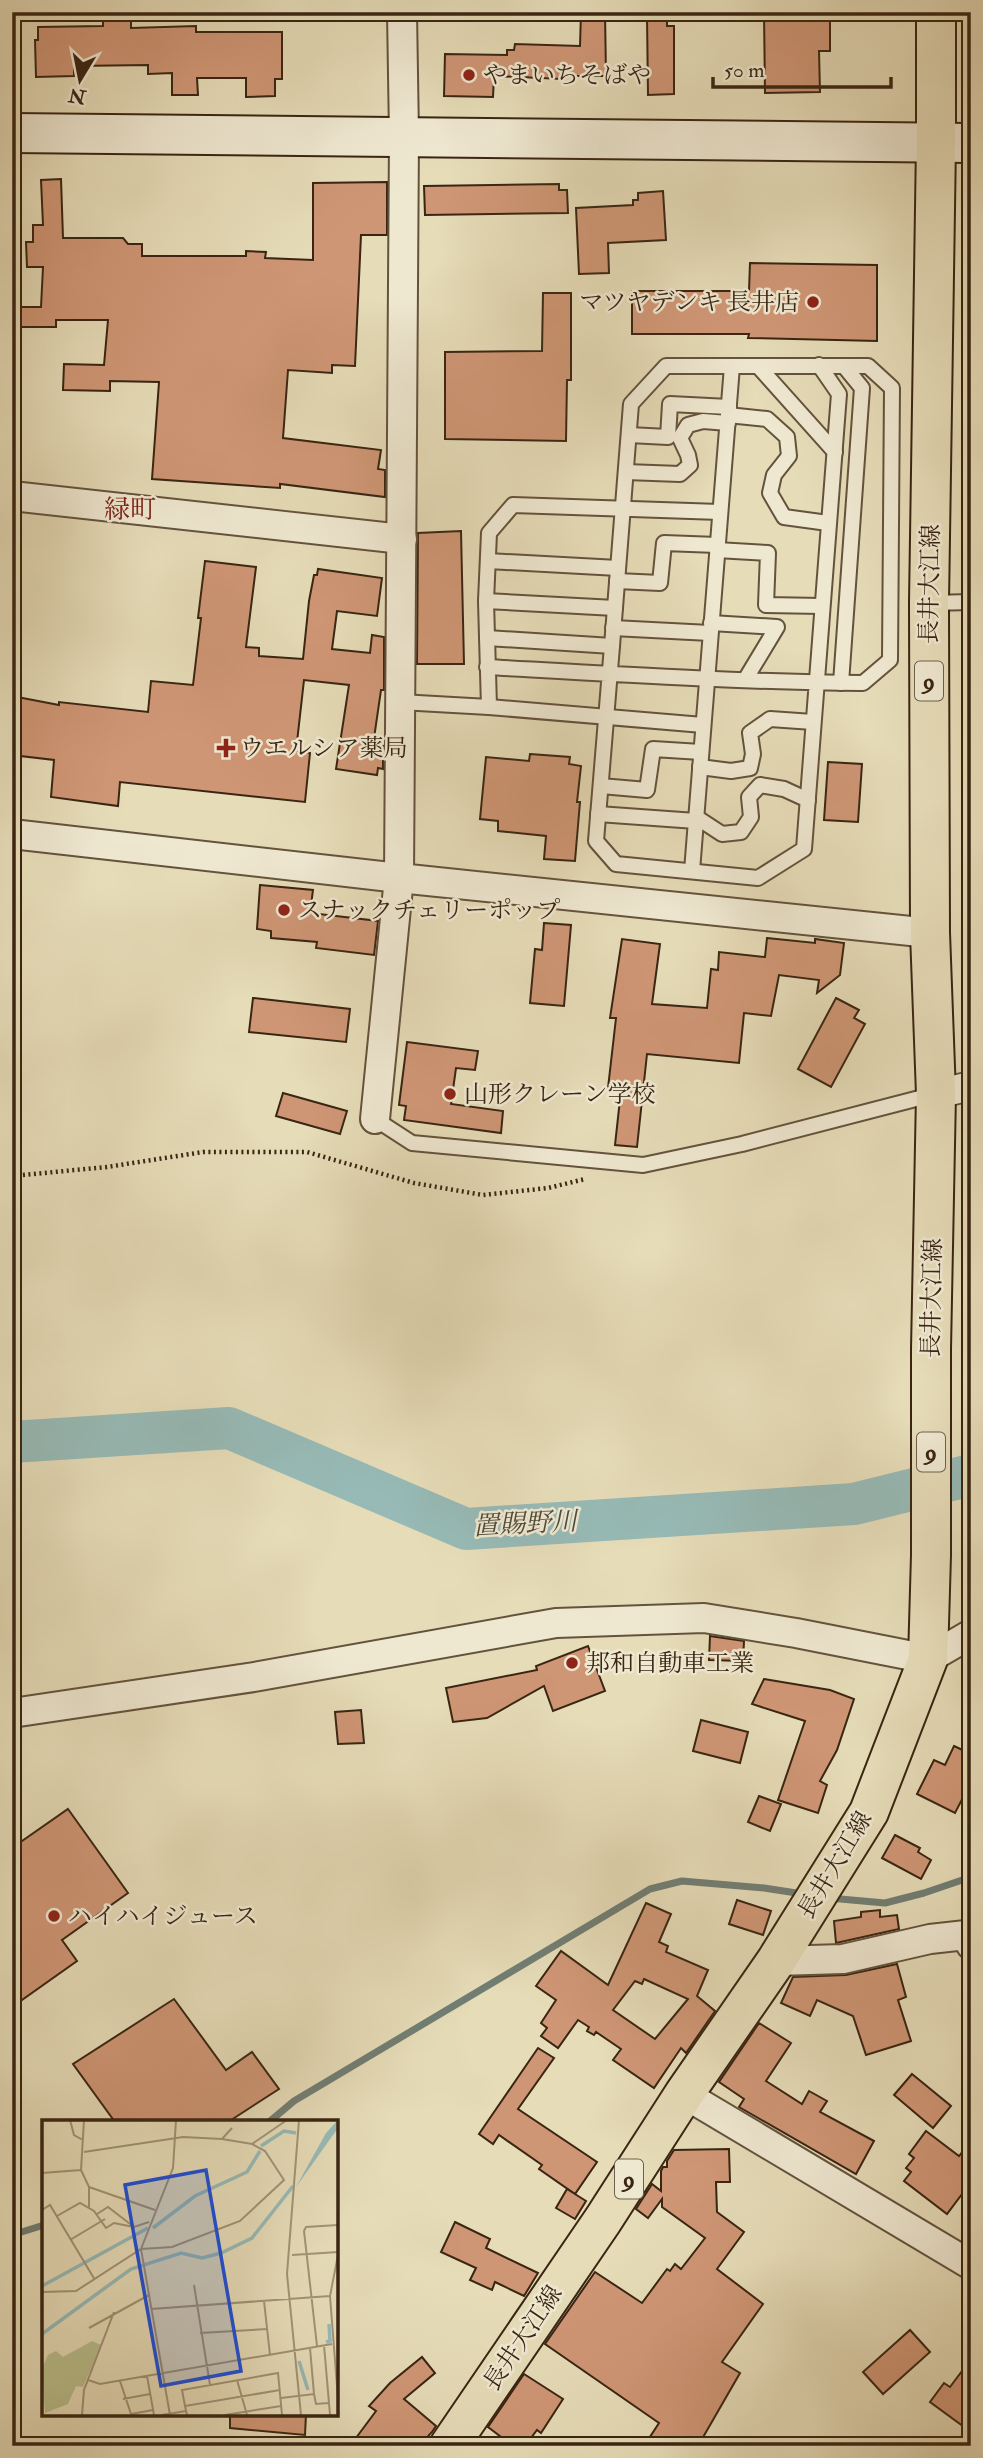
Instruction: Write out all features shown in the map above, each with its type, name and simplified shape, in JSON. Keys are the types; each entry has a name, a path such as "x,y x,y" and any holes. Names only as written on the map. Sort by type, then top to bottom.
{"main road":[{"name":"長井大江線","path":"449,2446 776,1961 869,1812 928,1659 931,1349 953,1090 930,933 929,603 953,143 936,12"}],"street":[{"path":"375,1119 399,878 404,135 402,12"},
{"path":"12,133 404,135 953,143"},
{"path":"12,496 402,539"},
{"path":"12,834 399,878 930,933"},
{"path":"12,1713 254,1676 556,1623 704,1618 928,1659 971,1634"},
{"path":"776,1961 843,1959 930,1939 969,1937"},
{"path":"684,2094 971,2265"}],"lane":[{"path":"486,667 610,674 745,680 816,683 863,683 890,660 892,388 868,366 818,365 666,366 631,404 610,674 596,841 616,863 758,878 804,849 808,800 813,722 816,683 822,606 828,523 839,394 818,365"},
{"path":"692,871 732,366"},
{"path":"758,366 835,452"},
{"path":"841,683 862,388 845,366"},
{"path":"629,435 668,437 670,404 767,419 787,437 789,456 774,475 770,493 784,517 828,523"},
{"path":"626,472 680,474 690,465 681,438 688,425 728,415"},
{"path":"489,706 486,601 489,533 513,505 720,512"},
{"path":"488,561 617,574 660,583 664,543 768,553 766,605 822,606"},
{"path":"486,601 615,608"},
{"path":"929,603 971,602"},
{"path":"613,628 777,627 745,680"},
{"path":"487,638 612,646"},
{"path":"400,702 489,706 703,725"},
{"path":"700,767 731,771 750,768 753,754 750,733 769,719 813,722"},
{"path":"601,786 647,789 653,749 701,752"},
{"path":"598,814 696,819 722,834 741,832 751,817 749,797 760,785 784,789 808,800"},
{"path":"375,1119 412,1143 643,1165 742,1144 953,1090"}],"path":[{"path":"12,1176 107,1167 203,1152 307,1152 414,1183 484,1195 548,1188 589,1178"}],"building":[{"path":"581,12 605,12 606,76 562,76 562,79 494,76 493,97 444,96 445,54 507,55 507,50 514,50 515,44 580,46"},
{"path":"764,12 830,12 830,51 819,51 820,92 765,93"},
{"path":"647,16 667,16 667,26 674,26 674,94 648,95"},
{"path":"103,19 131,19 131,28 196,26 196,32 282,32 282,79 275,79 275,96 246,97 246,78 197,78 198,95 172,95 172,73 148,74 148,65 74,66 74,76 36,77 35,40 38,40 38,27 103,26"},
{"path":"61,179 63,238 123,238 128,244 142,244 142,256 246,256 246,251 266,252 265,258 313,260 313,183 387,182 387,235 361,235 355,366 332,365 332,373 288,370 283,438 381,450 378,469 385,470 385,497 280,484 280,488 152,479 159,382 110,381 110,391 63,390 64,364 104,365 108,320 56,320 56,327 20,327 20,307 41,307 43,267 27,267 26,242 33,242 33,225 43,225 41,180"},
{"path":"559,184 559,190 567,190 568,213 425,215 424,186"},
{"path":"663,191 666,240 608,243 609,273 579,274 576,208 633,205 633,200 638,200 638,193"},
{"name":"マツヤデンキ 長井店","path":"750,263 877,265 877,341 748,338 749,334 632,334 632,291 749,291"},
{"path":"543,293 571,293 571,380 567,380 566,441 445,439 445,352 542,351"},
{"path":"461,531 464,664 417,664 418,533"},
{"path":"205,561 256,567 246,647 259,648 259,656 303,659 309,601 314,575 317,575 318,569 382,578 377,616 337,611 332,649 370,653 372,635 384,637 384,690 381,690 373,745 383,746 383,769 378,768 377,775 336,769 349,685 304,680 296,751 310,753 305,802 120,782 118,806 51,797 54,760 12,755 12,696 59,705 59,702 148,712 151,681 193,685"},
{"path":"530,754 570,757 569,764 581,766 575,861 544,859 546,836 498,831 498,821 480,819 486,757 529,761"},
{"path":"828,762 862,764 858,822 824,820"},
{"path":"260,885 313,890 310,913 378,921 374,955 316,948 317,942 271,938 271,931 257,929"},
{"path":"544,923 571,925 564,1006 530,1003 535,949 542,950"},
{"path":"767,938 815,943 815,939 844,943 840,975 817,993 819,980 779,975 771,1016 744,1013 739,1063 647,1054 637,1147 615,1145 621,1090 608,1088 616,1018 610,1018 622,939 660,944 652,1004 707,1008 711,969 718,970 719,952 765,957"},
{"path":"253,998 350,1009 346,1042 249,1032"},
{"path":"836,998 859,1010 854,1018 865,1024 831,1087 798,1069"},
{"path":"407,1042 478,1051 475,1070 456,1068 451,1104 503,1111 501,1133 404,1120 406,1106 399,1105"},
{"path":"283,1093 347,1111 340,1134 276,1116"},
{"path":"710,1636 744,1641 743,1661 709,1660"},
{"path":"588,1646 605,1691 553,1711 544,1686 487,1718 453,1722 446,1688 537,1670 536,1666"},
{"path":"764,1679 830,1690 854,1699 837,1750 820,1781 827,1785 818,1813 778,1800 805,1721 752,1704"},
{"path":"361,1710 364,1743 338,1744 335,1712"},
{"path":"701,1720 748,1732 740,1763 693,1751"},
{"path":"954,1746 971,1754 971,1782 955,1813 917,1794 934,1760 945,1765"},
{"path":"759,1796 781,1804 770,1831 748,1822"},
{"name":"ハイハイジュース","path":"68,1809 128,1893 62,1940 77,1961 12,2007 12,1848"},
{"path":"895,1835 920,1848 918,1852 931,1860 921,1879 882,1858"},
{"path":"737,1900 771,1911 763,1935 729,1924"},
{"path":"646,1903 671,1914 659,1942 668,1946 666,1952 708,1970 697,1996 715,2011 686,2053 681,2048 654,2088 613,2060 621,2049 596,2032 594,2035 587,2031 589,2027 578,2020 558,2048 541,2036 547,2028 541,2023 556,2000 536,1986 561,1951 608,1985","holes":["644,1979 688,1999 655,2039 613,2010 635,1981 642,1984"]},
{"path":"880,1910 880,1917 897,1915 899,1929 836,1943 834,1921 861,1917 861,1912"},
{"path":"897,1964 906,1997 898,2000 911,2041 866,2055 853,2016 817,2000 810,2016 781,2003 793,1977 846,1975"},
{"path":"174,1999 226,2070 252,2052 279,2089 231,2120 114,2120 73,2064"},
{"path":"759,2023 791,2043 766,2081 802,2104 809,2091 827,2101 820,2112 874,2141 856,2174 739,2107 744,2099 719,2082"},
{"path":"538,2048 554,2058 518,2109 597,2162 575,2194 539,2169 542,2165 499,2135 493,2144 479,2134"},
{"path":"912,2074 951,2106 933,2128 894,2095"},
{"path":"926,2131 959,2156 971,2141 971,2182 947,2214 904,2181 911,2172 906,2168 914,2158 909,2154"},
{"path":"729,2149 730,2182 716,2182 717,2212 744,2232 717,2269 763,2304 722,2362 740,2373 698,2446 644,2446 659,2423 545,2344 595,2272 642,2303 667,2269 670,2271 675,2264 681,2269 705,2238 662,2207 662,2199 648,2218 636,2209 652,2184 661,2191 661,2171 663,2167 667,2167 667,2161 674,2150"},
{"path":"567,2189 586,2201 575,2219 556,2208"},
{"path":"455,2222 490,2239 486,2248 538,2273 524,2296 495,2282 492,2290 470,2280 476,2268 441,2252"},
{"path":"910,2330 930,2352 883,2394 863,2372"},
{"path":"422,2357 435,2373 404,2399 436,2426 432,2432 419,2446 350,2446 376,2411 369,2406 390,2383"},
{"path":"971,2359 971,2432 930,2402 944,2383 950,2387"},
{"path":"524,2374 563,2399 541,2433 537,2430 525,2446 513,2446 488,2427"},
{"path":"230,2416 306,2416 305,2435 230,2428"}],"waterway":[{"name":"置賜野川","path":"12,1442 229,1428 466,1529 854,1504 971,1475"},
{"path":"829,1898 885,1903 971,1877"},
{"path":"271,2120 294,2101 650,1889 682,1881 803,1894"},
{"path":"12,2235 42,2226"}],"place":[{"name":"やまいちそばや","path":"469,75"},
{"name":"マツヤデンキ 長井店","path":"813,302"},
{"name":"ウエルシア薬局","path":"226,748"},
{"name":"スナックチェリーポップ","path":"284,910"},
{"name":"山形クレーン学校","path":"450,1094"},
{"name":"邦和自動車工業","path":"572,1663"},
{"name":"ハイハイジュース","path":"54,1916"}],"district":[{"name":"緑町","path":"130,510"}]}
